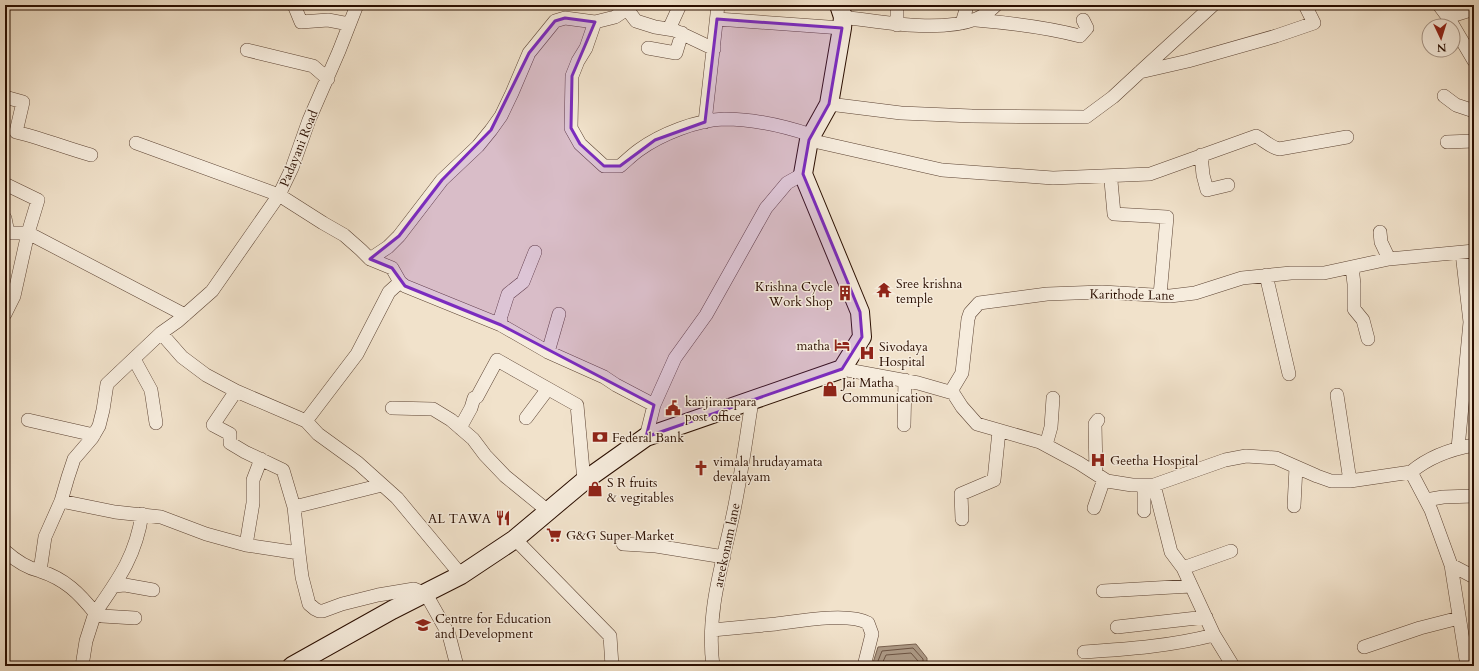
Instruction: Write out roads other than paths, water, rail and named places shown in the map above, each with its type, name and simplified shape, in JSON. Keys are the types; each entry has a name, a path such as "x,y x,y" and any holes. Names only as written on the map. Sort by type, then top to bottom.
{"main road":[{"path":"292,666 392,610 461,575 514,539 584,481 646,437 842,369 862,338 860,312 803,174 810,138 829,104 841,17"}],"street":[{"path":"294,5 301,22 328,20 349,24"},
{"name":"Padayani Road","path":"136,143 279,195 292,168 309,120 328,79 357,5"},
{"path":"669,29 680,5"},
{"path":"705,122 718,5"},
{"path":"897,5 897,25"},
{"path":"962,23 966,5"},
{"path":"717,19 841,17 897,25 950,26 976,20 988,13 996,5"},
{"path":"829,104 901,113 956,116 1086,116 1113,97 1213,5"},
{"path":"1140,72 1188,61 1276,36 1314,23 1305,5"},
{"path":"1439,5 1448,17 1474,61"},
{"path":"370,260 388,247 399,236 442,180 478,146 491,130 501,116 529,53 555,21 565,18 595,22 615,17 627,7 636,21 682,33 714,49"},
{"path":"1448,17 1474,10"},
{"path":"976,20 1059,30 1080,36 1087,28 1083,20"},
{"path":"595,22 586,48 578,61 572,76 571,128 580,144 604,166 620,166 639,150 656,140 695,124 724,119 785,126 810,138 942,170 1053,178 1150,174 1256,136 1265,140 1271,147 1279,149 1347,137"},
{"path":"648,48 676,53 682,33"},
{"path":"247,50 312,66 328,79"},
{"path":"1444,96 1456,105 1474,111"},
{"path":"5,97 23,102 16,132 91,155"},
{"path":"1447,142 1474,141"},
{"path":"1200,155 1207,190 1228,185"},
{"path":"646,437 654,405 675,358 706,316 766,208 787,183 803,174"},
{"path":"1111,181 1114,214 1168,217 1160,295"},
{"path":"5,184 38,200 28,233 14,296 5,314"},
{"path":"40,571 45,537 61,500 74,460 94,435 99,426 107,384 161,333 185,315 212,291 279,195 344,235 370,260 392,268 400,282 405,286 501,325 548,352 604,377 654,405"},
{"path":"5,218 7,233 28,233 185,315"},
{"path":"1380,232 1381,242 1389,259"},
{"path":"501,325 501,316 508,294 524,282 535,252"},
{"path":"1458,448 1472,322 1468,252"},
{"name":"Karithode Lane","path":"953,393 953,388 962,373 968,319 970,313 979,303 1047,294 1102,292 1170,296 1195,293 1242,278 1291,273 1324,273 1389,259 1468,252"},
{"path":"1352,267 1354,309 1363,320 1368,339"},
{"path":"1266,275 1288,374"},
{"path":"306,421 357,354 389,292 400,282"},
{"path":"548,352 559,314"},
{"path":"161,333 182,357 206,375 236,391 306,421 318,434 358,463 397,498 461,575"},
{"path":"134,359 151,390 156,423"},
{"path":"460,428 471,408 474,398 477,397 496,360 547,390 577,405 584,481"},
{"path":"842,369 905,380 953,393 962,407 977,424 1040,442 1107,481 1132,485 1149,485 1225,460 1246,456 1276,458 1331,481 1350,481 1410,472 1422,463 1458,448 1474,445"},
{"path":"904,424 905,380"},
{"path":"526,418 547,390"},
{"path":"236,391 213,426 230,434 230,442 283,470 294,507 302,577 309,604 314,609 323,611 342,604 378,595 414,589 426,594 448,635 457,666"},
{"path":"1337,395 1350,481"},
{"path":"1046,445 1051,427 1052,398"},
{"name":"areekonam lane","path":"713,666 712,630 715,595 740,483 752,401"},
{"path":"392,408 432,409 451,420 473,439 485,455 505,476 548,511"},
{"path":"28,420 94,435"},
{"path":"1094,508 1100,476 1096,424 1098,420"},
{"path":"962,519 961,494 994,480 999,431"},
{"path":"246,545 253,503 253,480 261,459"},
{"path":"1294,506 1296,467"},
{"path":"1410,472 1431,510 1450,565 1467,666"},
{"path":"294,507 382,485"},
{"path":"1144,511 1149,485"},
{"path":"1149,485 1171,552 1183,568 1214,635 1233,666"},
{"path":"1426,500 1443,497 1474,496"},
{"path":"61,500 115,512 161,517 206,534 246,545 299,553"},
{"path":"82,666 86,641 95,613 114,586 131,555 139,533 142,514"},
{"path":"514,539 610,636 612,666"},
{"path":"623,544 656,546 724,557"},
{"path":"5,551 30,569 54,575 77,592 95,613 102,616 135,618"},
{"path":"1183,568 1231,551"},
{"path":"1450,565 1474,577"},
{"path":"114,586 125,585 153,590"},
{"path":"1103,591 1191,586"},
{"path":"1117,627 1206,617"},
{"path":"712,630 810,619 840,618 864,620 868,623 872,634 864,666"},
{"path":"1364,646 1420,628 1459,618"},
{"path":"1084,652 1151,648 1214,635"}],"water":[{"path":"916,644 927,658 927,666 872,666 878,647"}],"place":[{"name":"Sree krishna temple","path":"884,290"},
{"name":"Krishna Cycle Work Shop","path":"845,293"},
{"name":"matha","path":"842,345"},
{"name":"Sivodaya Hospital","path":"867,353"},
{"name":"Jai Matha Communication","path":"830,389"},
{"name":"kanjirampara post office","path":"673,408"},
{"name":"Federal Bank","path":"600,437"},
{"name":"Geetha Hospital","path":"1098,460"},
{"name":"vimala hrudayamata devalayam","path":"701,468"},
{"name":"S R fruits & vegitables","path":"595,489"},
{"name":"AL TAWA","path":"503,518"},
{"name":"G&G Super Market","path":"554,535"},
{"name":"Centre for Education and Development","path":"423,625"}]}
